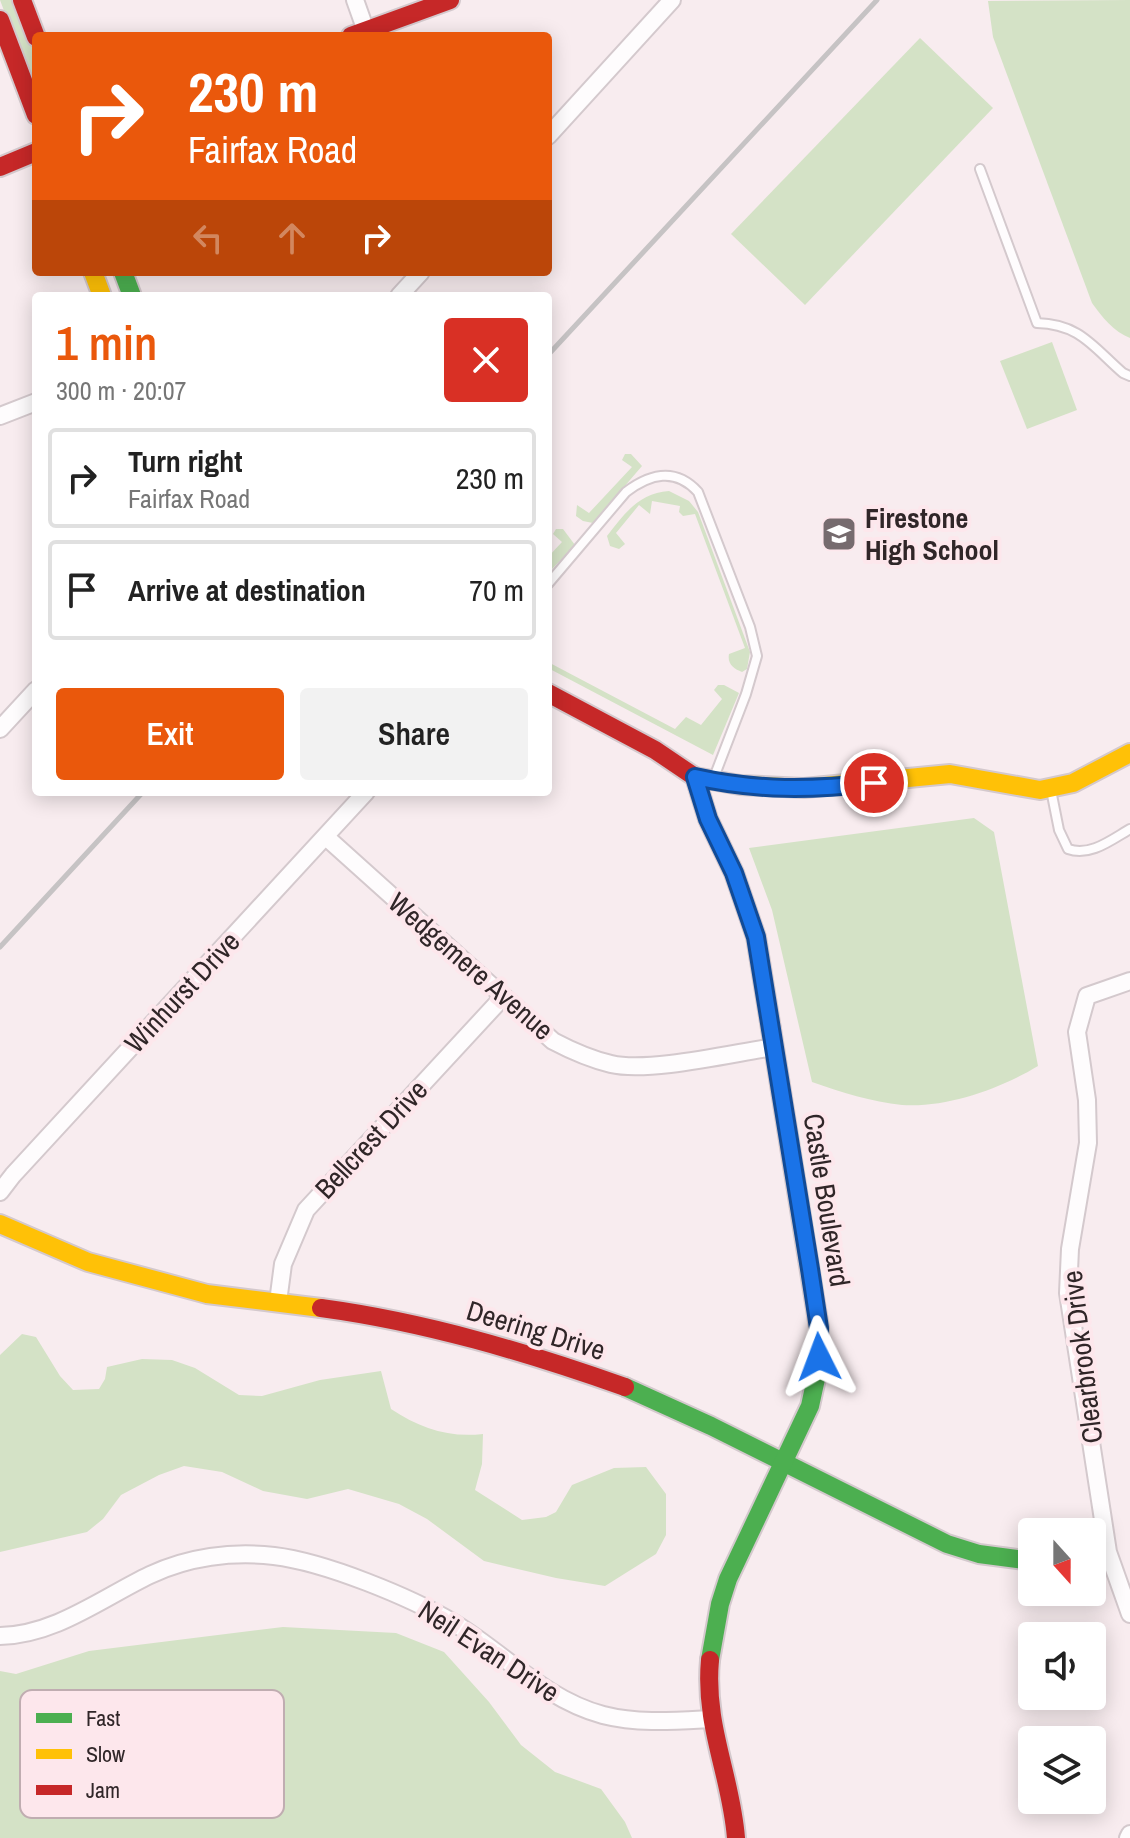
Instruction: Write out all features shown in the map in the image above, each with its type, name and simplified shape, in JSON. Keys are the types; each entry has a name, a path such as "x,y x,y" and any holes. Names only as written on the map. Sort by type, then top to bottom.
{"street":[{"path":"22,0 34,32"},
{"path":"355,0 359,32"},
{"path":"362,32 450,0"},
{"path":"552,132 672,0"},
{"path":"0,20 32,104"},
{"path":"0,167 32,154"},
{"path":"403,292 417,276"},
{"path":"0,416 32,404"},
{"path":"0,729 32,694"},
{"path":"552,695 704,779 765,789 798,789 947,774 975,775 1023,788 1051,789 1078,781 1129,757"},
{"name":"Castle Boulevard","path":"704,779 708,819 734,873 752,924 766,991 819,1328 818,1372 812,1403 737,1559 714,1627 710,1664 711,1719 731,1802 736,1838"},
{"name":"Winhurst Drive","path":"0,1192 23,1163 362,796"},
{"name":"Wedgemere Avenue","path":"326,837 553,1041 579,1055 612,1064 655,1065 774,1047"},
{"name":"Clearbrook Drive","path":"1096,1518 1068,1293 1069,1264 1088,1143 1087,1100 1077,1032 1087,996 1128,982"},
{"name":"Bellcrest Drive","path":"278,1302 283,1264 306,1210 503,997"},
{"name":"Deering Drive","path":"0,1224 103,1266 207,1294 421,1325 493,1344 624,1386 785,1462 947,1544 979,1554 1018,1560"},
{"name":"Neil Evan Drive","path":"0,1636 41,1630 181,1563 238,1554 274,1556 343,1575 424,1607 454,1623 539,1686 577,1706 626,1720 711,1719"},
{"name":"Clearbrook Drive","path":"1106,1565 1130,1614"}],"lane":[{"path":"980,169 1037,323 1060,324 1082,335 1130,376"},
{"path":"552,579 626,492 651,476 674,476 685,480 698,492 750,627 757,656 746,694 704,779"},
{"path":"1051,789 1059,830 1068,849 1078,853 1091,850 1130,829"}],"green space":[{"path":"0,0 15,0 32,46 32,85"},
{"path":"1130,0 1130,338 1104,319 1092,303 993,37 988,1"},
{"path":"920,38 993,108 805,305 731,234"},
{"path":"1052,342 1077,410 1027,429 1000,361"},
{"path":"625,454 631,454 642,466 593,523 583,521 576,516 577,505 589,513 632,467 622,460"},
{"path":"669,491 689,501 698,512 750,652 747,669 742,672 732,666 729,654 745,648 695,514 683,516 679,512 680,506 652,501 650,514 639,505 616,533 625,544 619,549 610,546 607,536 633,506 649,496"},
{"path":"556,529 563,529 575,545 552,569 552,553 562,542 553,534"},
{"path":"552,664 675,729 686,717 701,725 722,699 714,690 718,685 739,693 713,755 552,670"},
{"path":"974,818 994,832 1038,1066 973,1095 919,1105 879,1102 812,1082 772,910 749,848"},
{"path":"22,1334 36,1337 60,1376 73,1390 99,1389 107,1367 142,1359 172,1360 195,1368 239,1395 262,1396 320,1380 381,1371 391,1409 435,1430 483,1434 482,1464 475,1490 522,1520 546,1517 556,1512 572,1485 614,1468 646,1467 666,1494 666,1535 656,1554 605,1586 484,1561 427,1519 399,1504 348,1489 307,1499 263,1491 222,1472 184,1466 121,1495 103,1519 87,1532 0,1552 0,1355"},
{"path":"283,1627 396,1633 444,1652 489,1702 521,1745 555,1772 601,1789 625,1822 632,1838 0,1838 0,1671 16,1674 89,1651"}],"railway":[{"path":"552,351 877,0"},
{"path":"0,947 139,796"}],"traffic: fast":[{"path":"124,276 130,292"},
{"path":"710,1660 728,1579 810,1406 817,1374 819,1328 771,1029"},
{"path":"625,1387 711,1426 947,1544 979,1554 1018,1559"}],"traffic: slow":[{"path":"94,276 100,292"},
{"path":"695,777 740,785 804,788 950,774 1040,790 1073,783 1130,753"},
{"path":"0,1224 88,1262 207,1294 321,1308"}],"traffic: jam":[{"path":"22,0 34,32"},
{"path":"362,32 450,0"},
{"path":"0,20 32,104"},
{"path":"0,167 32,154"},
{"path":"552,695 655,750 695,777 708,819 734,873 756,937 771,1029"},
{"path":"321,1308 398,1321 475,1340 625,1387"},
{"path":"710,1660 714,1729 736,1838"}],"place":[{"name":"Firestone High School","path":"839,534"}],"route":[{"path":"819,1357 819,1328 756,937 734,873 708,819 695,777 743,787 775,789 874,783"}]}
